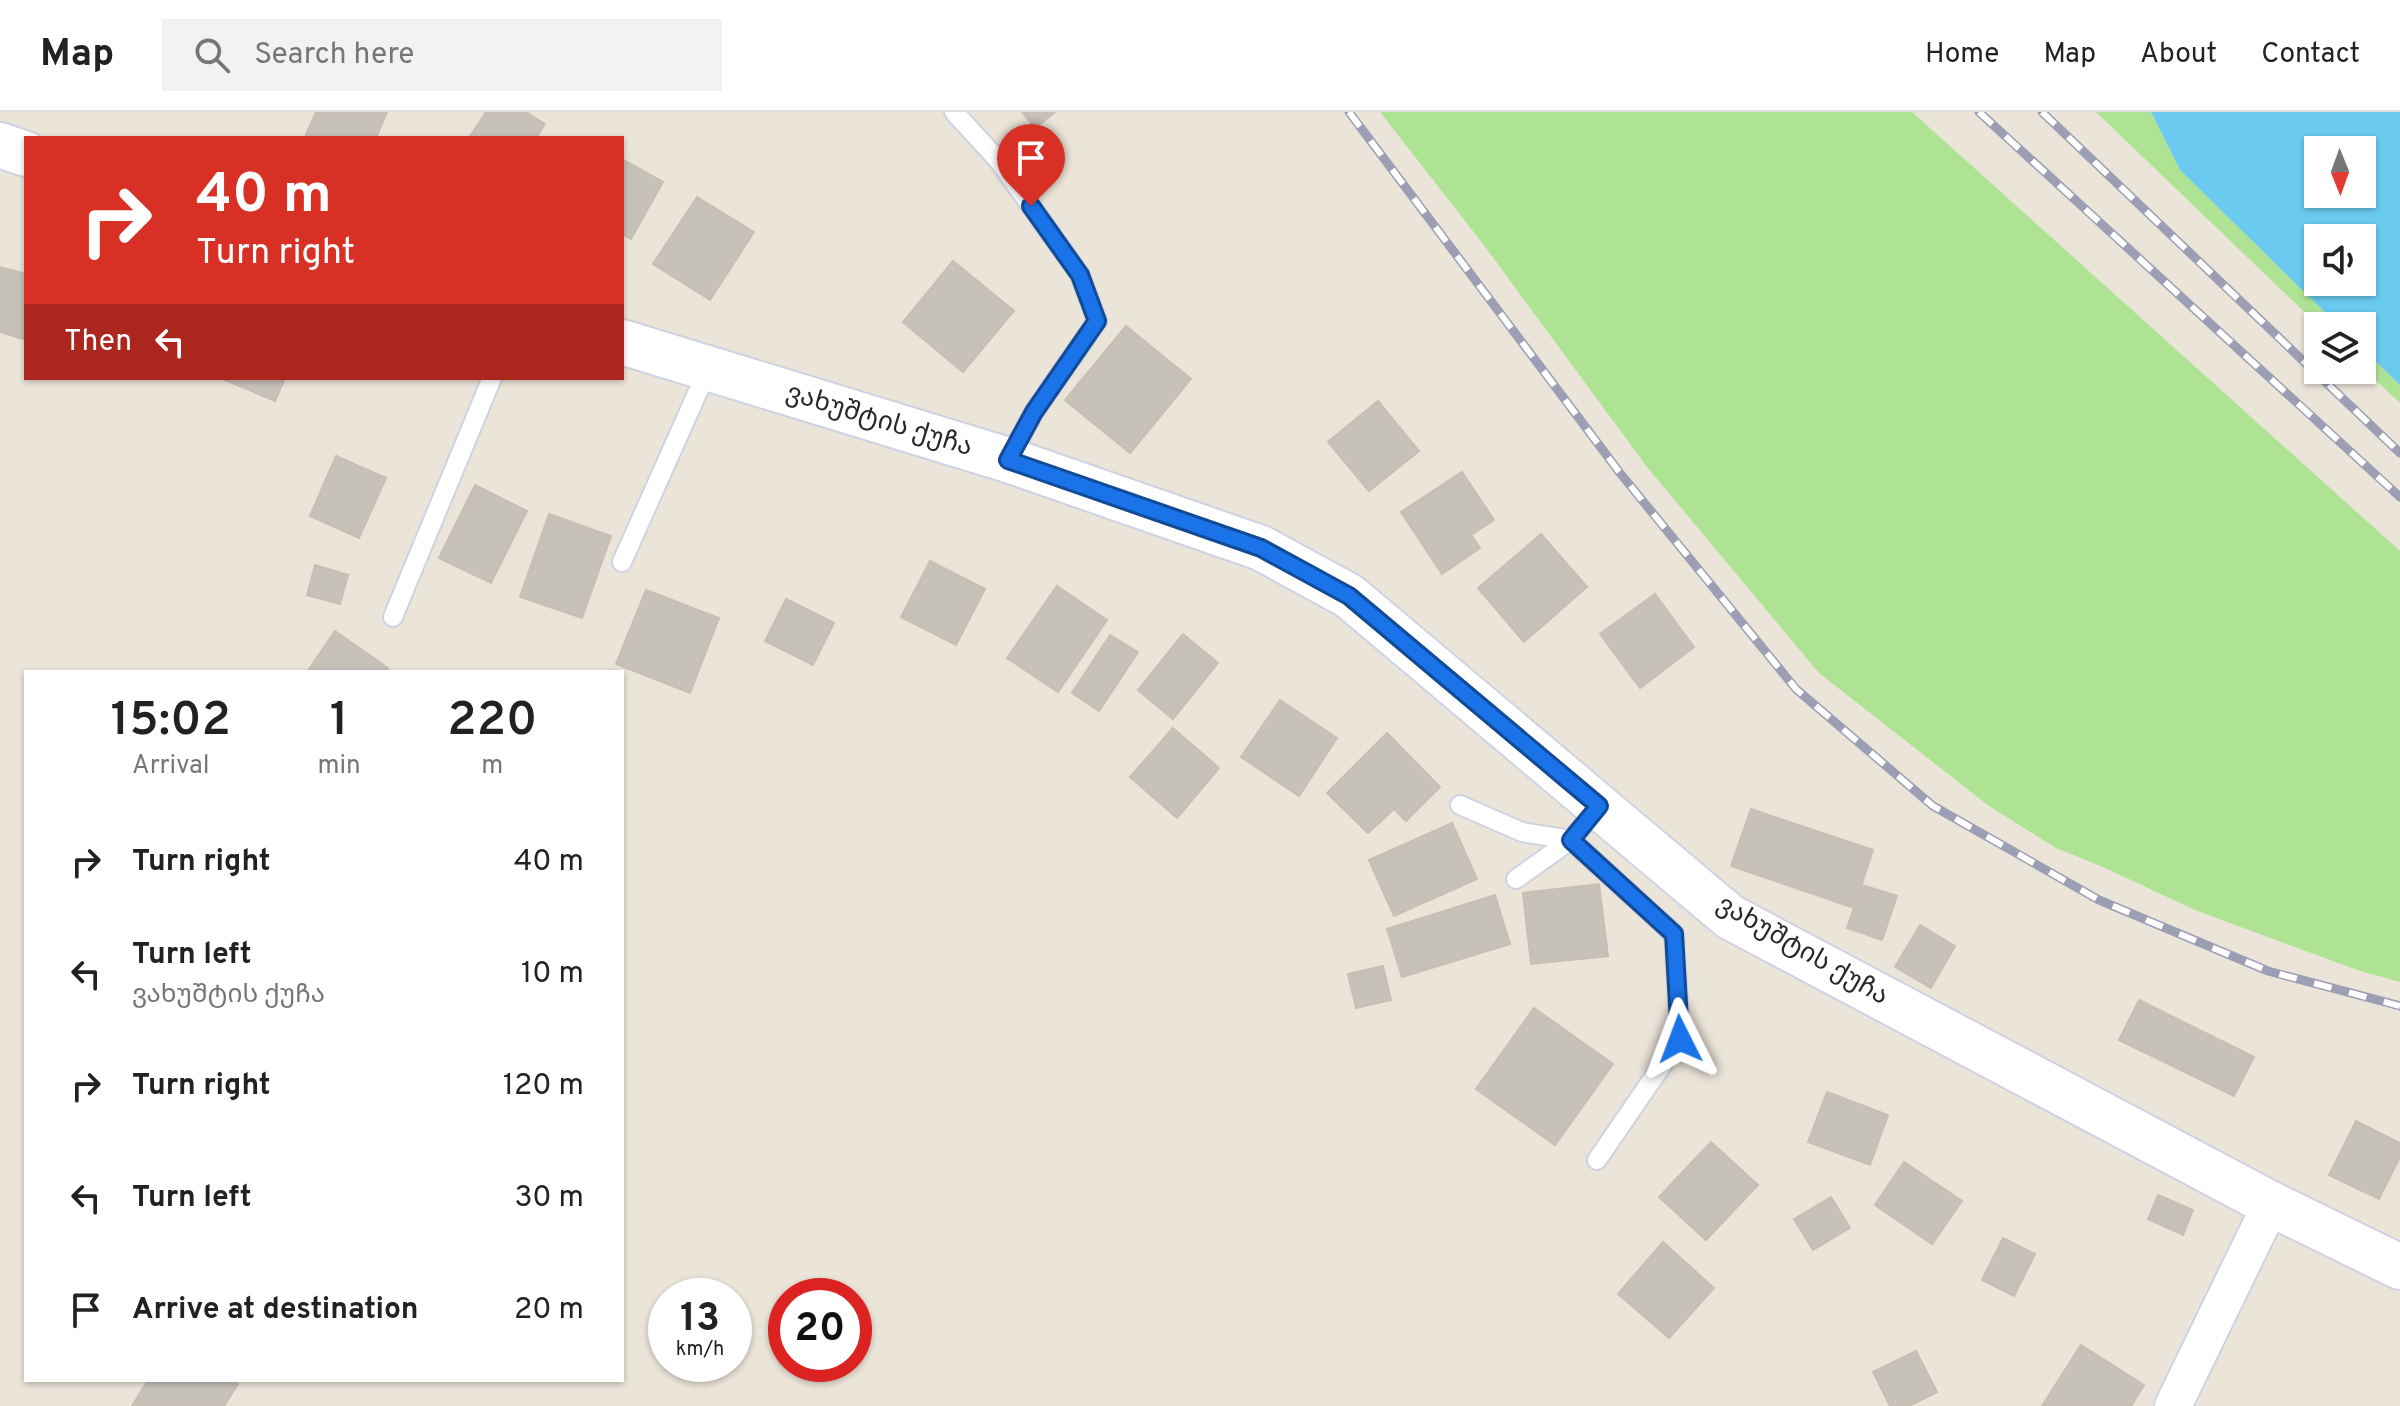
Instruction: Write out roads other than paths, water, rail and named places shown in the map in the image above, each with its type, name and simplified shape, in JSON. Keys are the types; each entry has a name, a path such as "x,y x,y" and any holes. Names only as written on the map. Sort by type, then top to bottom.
{"street":[{"path":"0,145 24,153"},
{"name":"ვახუშტის ქუჩა","path":"624,343 1008,460 1261,548 1349,596 1730,917 2271,1204 2400,1267"},
{"path":"2173,1406 2271,1204"}],"lane":[{"path":"954,112 999,161 1080,275 1097,321 1034,412 1008,460"},
{"path":"622,562 708,369"},
{"path":"393,617 491,380"},
{"path":"1460,805 1522,832 1571,840 1674,934 1680,1039 1597,1160"},
{"path":"1516,879 1571,840 1599,806"}],"water":[{"path":"2151,112 2400,112 2400,385 2376,362 2376,312 2325,312 2308,296 2376,296 2376,224 2304,224 2304,292 2180,170"}],"railway":[{"path":"1349,112 1620,473 1796,689 1933,806 2099,900 2268,971 2400,1006"},
{"path":"1979,112 2400,497"},
{"path":"2042,112 2400,453"}]}
